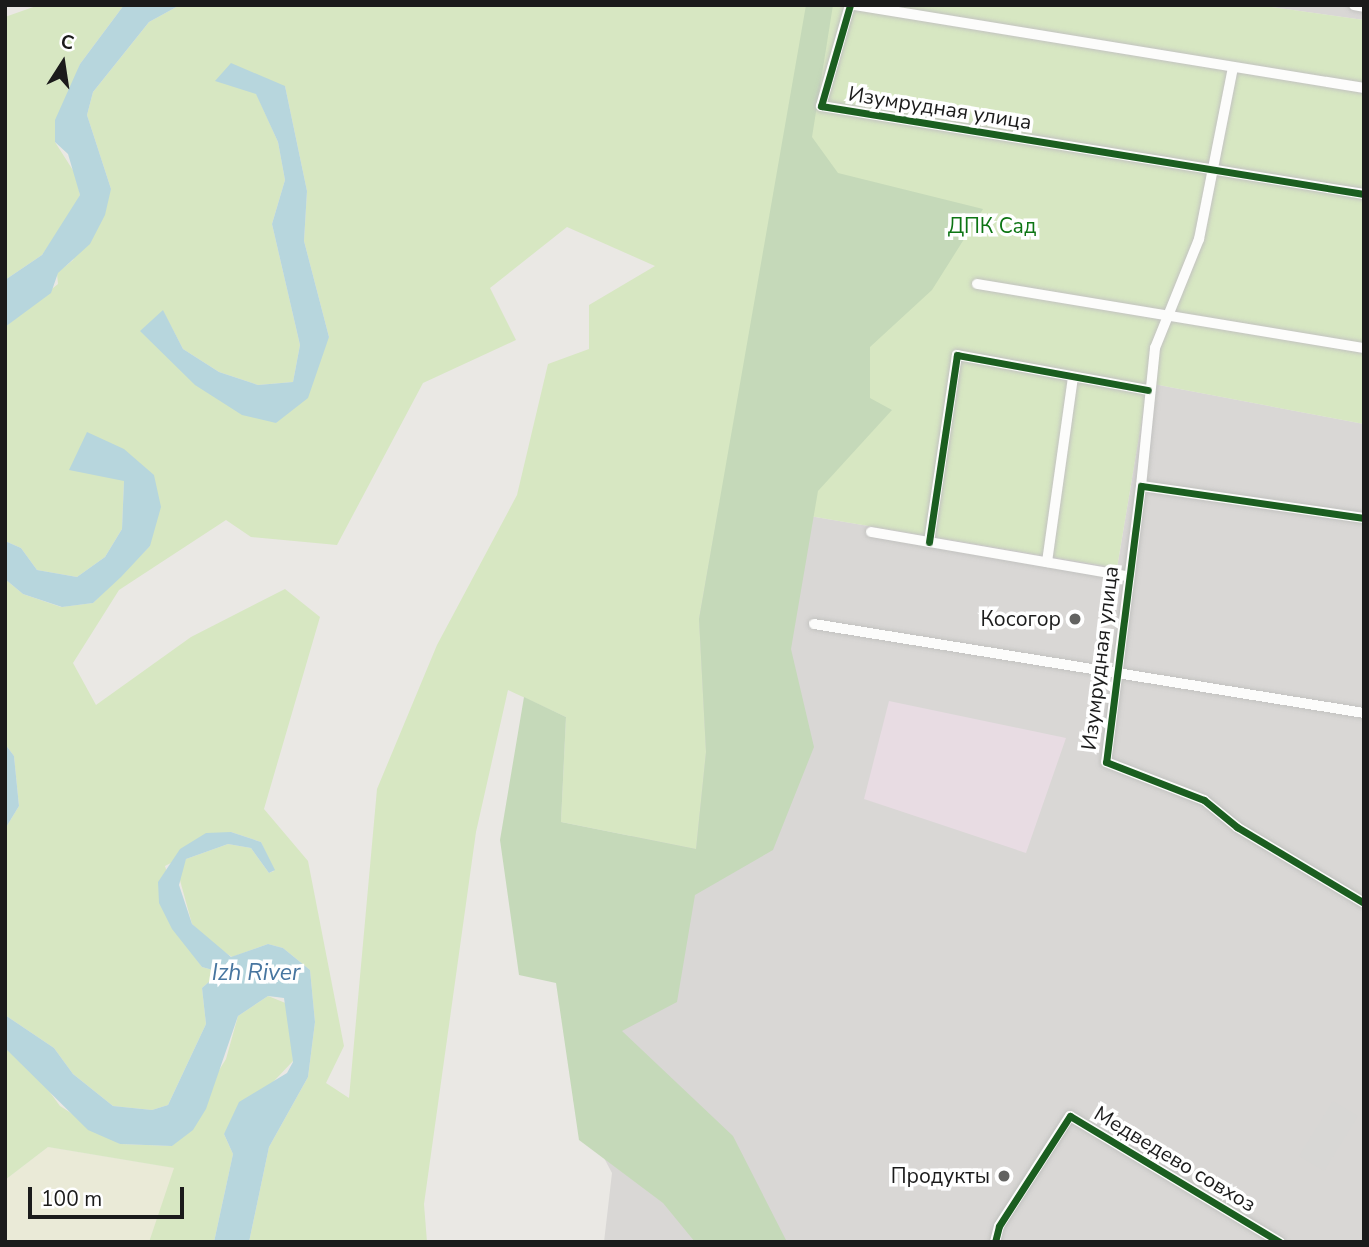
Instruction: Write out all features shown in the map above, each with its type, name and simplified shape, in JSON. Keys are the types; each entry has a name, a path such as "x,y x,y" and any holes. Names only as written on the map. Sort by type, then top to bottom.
{"street":[{"name":"Изумрудная улица","path":"1364,88 852,5 821,106 1364,194"},
{"path":"1354,5 1364,7"},
{"name":"Изумрудная улица","path":"1233,67 1199,239 1155,348 1148,390 1141,486 1114,669 1106,762 1204,800 1237,827 1364,903"},
{"path":"977,284 1364,348"},
{"path":"929,542 957,355 1148,390"},
{"path":"1047,562 1073,377"},
{"path":"1141,486 1364,518"},
{"name":"Изумрудная улица","path":"871,532 1126,576"},
{"name":"Изумрудная улица","path":"814,624 1114,669 1364,713"},
{"name":"Медведево совхоз","path":"995,1242 999,1226 1070,1116 1280,1242"}],"shaded area":[{"path":"1258,5 1364,5 1364,20"},
{"path":"1148,383 1364,424 1364,1242 604,1242 612,1173 573,1100 581,1023 720,501 1117,568"},
{"path":"889,701 1066,738 1026,853 864,799"},
{"path":"1333,1101 1358,1116 1324,1171 1299,1156"}],"green space":[{"path":"39,5 124,5 80,64 55,142 76,175 80,195 73,211 42,255 5,280 5,17"},
{"name":"ДПК Сад","path":"180,5 1258,5 1364,20 1364,424 1148,383 1117,568 720,501 699,619 706,752 696,849 561,822 566,717 508,690 476,832 424,1204 427,1242 249,1242 269,1147 308,1077 315,1022 310,970 283,948 268,944 232,957 212,944 192,924 178,873 186,859 228,844 251,848 269,873 274,871 261,842 231,832 165,866 192,953 202,967 220,972 202,988 206,1024 168,1105 152,1110 113,1106 73,1074 54,1048 5,1015 5,829 19,806 14,756 5,744 5,579 23,594 61,607 93,603 150,546 124,481 122,529 105,557 77,577 37,570 21,548 5,541 5,327 58,284 57,273 73,260 111,189 87,115 93,92 149,22","holes":["285,86 307,191 304,241 329,337 276,423 141,331 163,311 183,349 219,372 258,385 293,382 300,345 272,224 285,180 278,142 256,93","567,227 655,266 589,305 589,349 548,364 517,495 437,645 377,789 349,1098 326,1083 344,1046 308,861 264,809 320,617 285,589 191,637 96,705 73,663 119,590 226,520 251,537 337,545 423,383 516,340 490,288"]},
{"path":"806,5 833,5 812,137 838,173 983,209 932,290 870,347 870,398 892,410 818,491 791,649 814,747 773,850 695,895 677,1002 622,1031 733,1136 787,1242 695,1242 663,1203 579,1140 556,983 519,975 500,840 524,697 566,717 561,822 696,849 706,752 699,619"},
{"path":"268,996 288,1004 293,1061 224,1134 233,1154 214,1242 149,1242 174,1168 48,1147 5,1180 5,1048 38,1076 60,1106 120,1144 172,1146 226,1059 238,1016"},
{"path":"48,1147 175,1168 149,1242 5,1242 5,1180"}],"water":[{"path":"124,5 180,5 149,22 93,92 87,115 111,189 105,215 90,244 58,273 51,293 5,327 5,280 42,255 80,195 68,154 55,142 55,120 80,64"},
{"path":"231,63 285,86 307,191 304,241 329,337 308,398 276,423 242,415 195,385 140,331 163,310 183,349 219,372 258,385 293,382 300,345 272,224 285,180 278,142 256,94 215,81"},
{"path":"87,432 124,449 154,475 161,507 150,546 121,577 93,603 62,607 23,594 5,579 5,541 21,548 37,570 77,577 105,557 122,529 124,481 69,470"},
{"path":"5,744 14,756 19,806 5,829"},
{"name":"Izh River","path":"231,832 261,842 275,870 269,873 251,848 228,844 186,859 179,885 192,924 231,957 268,944 283,948 310,970 315,1022 308,1077 269,1147 249,1242 214,1242 233,1154 224,1134 239,1102 287,1073 293,1062 284,998 268,996 238,1016 206,1109 193,1130 172,1146 120,1144 88,1130 5,1048 5,1015 54,1048 73,1074 113,1106 152,1110 168,1105 206,1024 202,988 220,972 202,967 172,929 159,903 158,882 180,849 206,833"}],"cycle path":[{"path":"850,5 821,106 1364,194"},
{"path":"929,542 957,355 1148,390"},
{"path":"1364,518 1141,486 1106,762 1204,800 1237,827 1364,903"},
{"path":"995,1242 999,1226 1070,1116 1280,1242"}],"place":[{"name":"Косогор","path":"1075,619"},
{"name":"Продукты","path":"1004,1176"}]}
